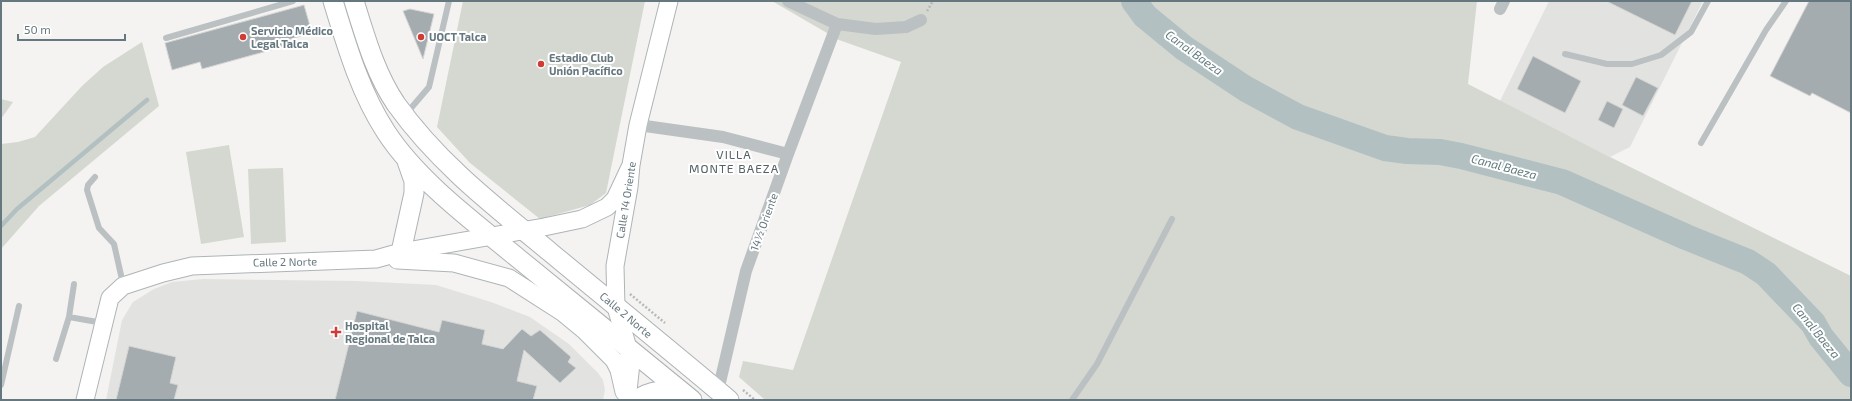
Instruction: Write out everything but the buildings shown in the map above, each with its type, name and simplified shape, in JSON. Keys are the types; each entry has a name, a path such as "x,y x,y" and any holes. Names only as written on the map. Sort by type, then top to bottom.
{"main road":[{"path":"333,1 350,57 368,101 387,133 416,170 492,236 687,396"},
{"path":"354,1 375,65 396,103 417,132 450,168 523,230"},
{"path":"401,252 414,193 414,181 404,154"},
{"name":"Calle 2 Norte","path":"523,230 724,395"},
{"path":"637,400 644,395 657,391 687,396"}],"street":[{"name":"Calle 14 Oriente","path":"627,400 631,370 628,348 616,306 615,266 630,187 630,165 638,125 669,1"},
{"path":"788,1 835,30 906,27 921,20"},
{"name":"14½ Oriente","path":"724,395 742,284 788,154 835,30"},
{"path":"638,125 723,137 788,154"},
{"name":"Calle 2 Norte","path":"85,400 108,301 123,286 163,273 192,266 376,259 401,252 582,219 608,207 615,199 621,188 630,165"},
{"path":"376,259 454,263 509,278 562,312 585,331 614,360 619,370 627,400"}],"lane":[{"path":"166,38 293,1"},
{"path":"405,115 429,87 449,1"},
{"path":"1566,54 1607,64 1632,64 1661,55 1691,32 1708,1"},
{"path":"1702,143 1766,30 1786,1"},
{"path":"95,177 88,185 87,190 99,228 114,244 123,286"},
{"path":"1072,400 1097,364 1172,219"},
{"path":"56,359 69,317 74,284"},
{"path":"1,385 19,306"},
{"path":"69,317 103,322"}],"shaded area":[{"name":"Estadio Club Unión Pacífico","path":"463,1 645,1 606,193 590,205 540,219 470,163 437,127"},
{"path":"772,1 1477,1 1468,84 1610,157 1851,276 1851,400 765,400 739,377 743,361 793,370 901,62 839,40"},
{"path":"1549,1 1703,1 1630,147 1610,157 1500,101"},
{"path":"142,42 159,106 39,206 1,249 1,144 18,142 35,137 82,86 103,67"},
{"path":"1,99 13,102 1,119"},
{"path":"229,145 244,237 201,244 186,152"},
{"path":"283,168 286,242 251,244 248,169"},
{"name":"Hospital Regional de Talca","path":"203,279 357,281 436,285 491,302 530,317 569,344 598,373 603,380 605,390 603,400 106,400 122,320 133,302 154,289 172,282"}],"waterway":[{"name":"Canal Baeza","path":"1134,1 1145,16 1184,48 1246,89 1298,117 1385,148 1407,151 1440,152 1461,156 1562,182 1686,237 1748,262 1766,274 1813,323 1821,337 1851,374"},
{"path":"1,226 17,209 147,100"}],"place":[{"name":"Servicio Médico Legal Talca","path":"243,37"},
{"name":"UOCT Talca","path":"421,37"},
{"name":"Estadio Club Unión Pacífico","path":"541,64"},
{"name":"Hospital Regional de Talca","path":"336,332"}],"district":[{"name":"VILLA MONTE BAEZA","path":"734,162"}]}
